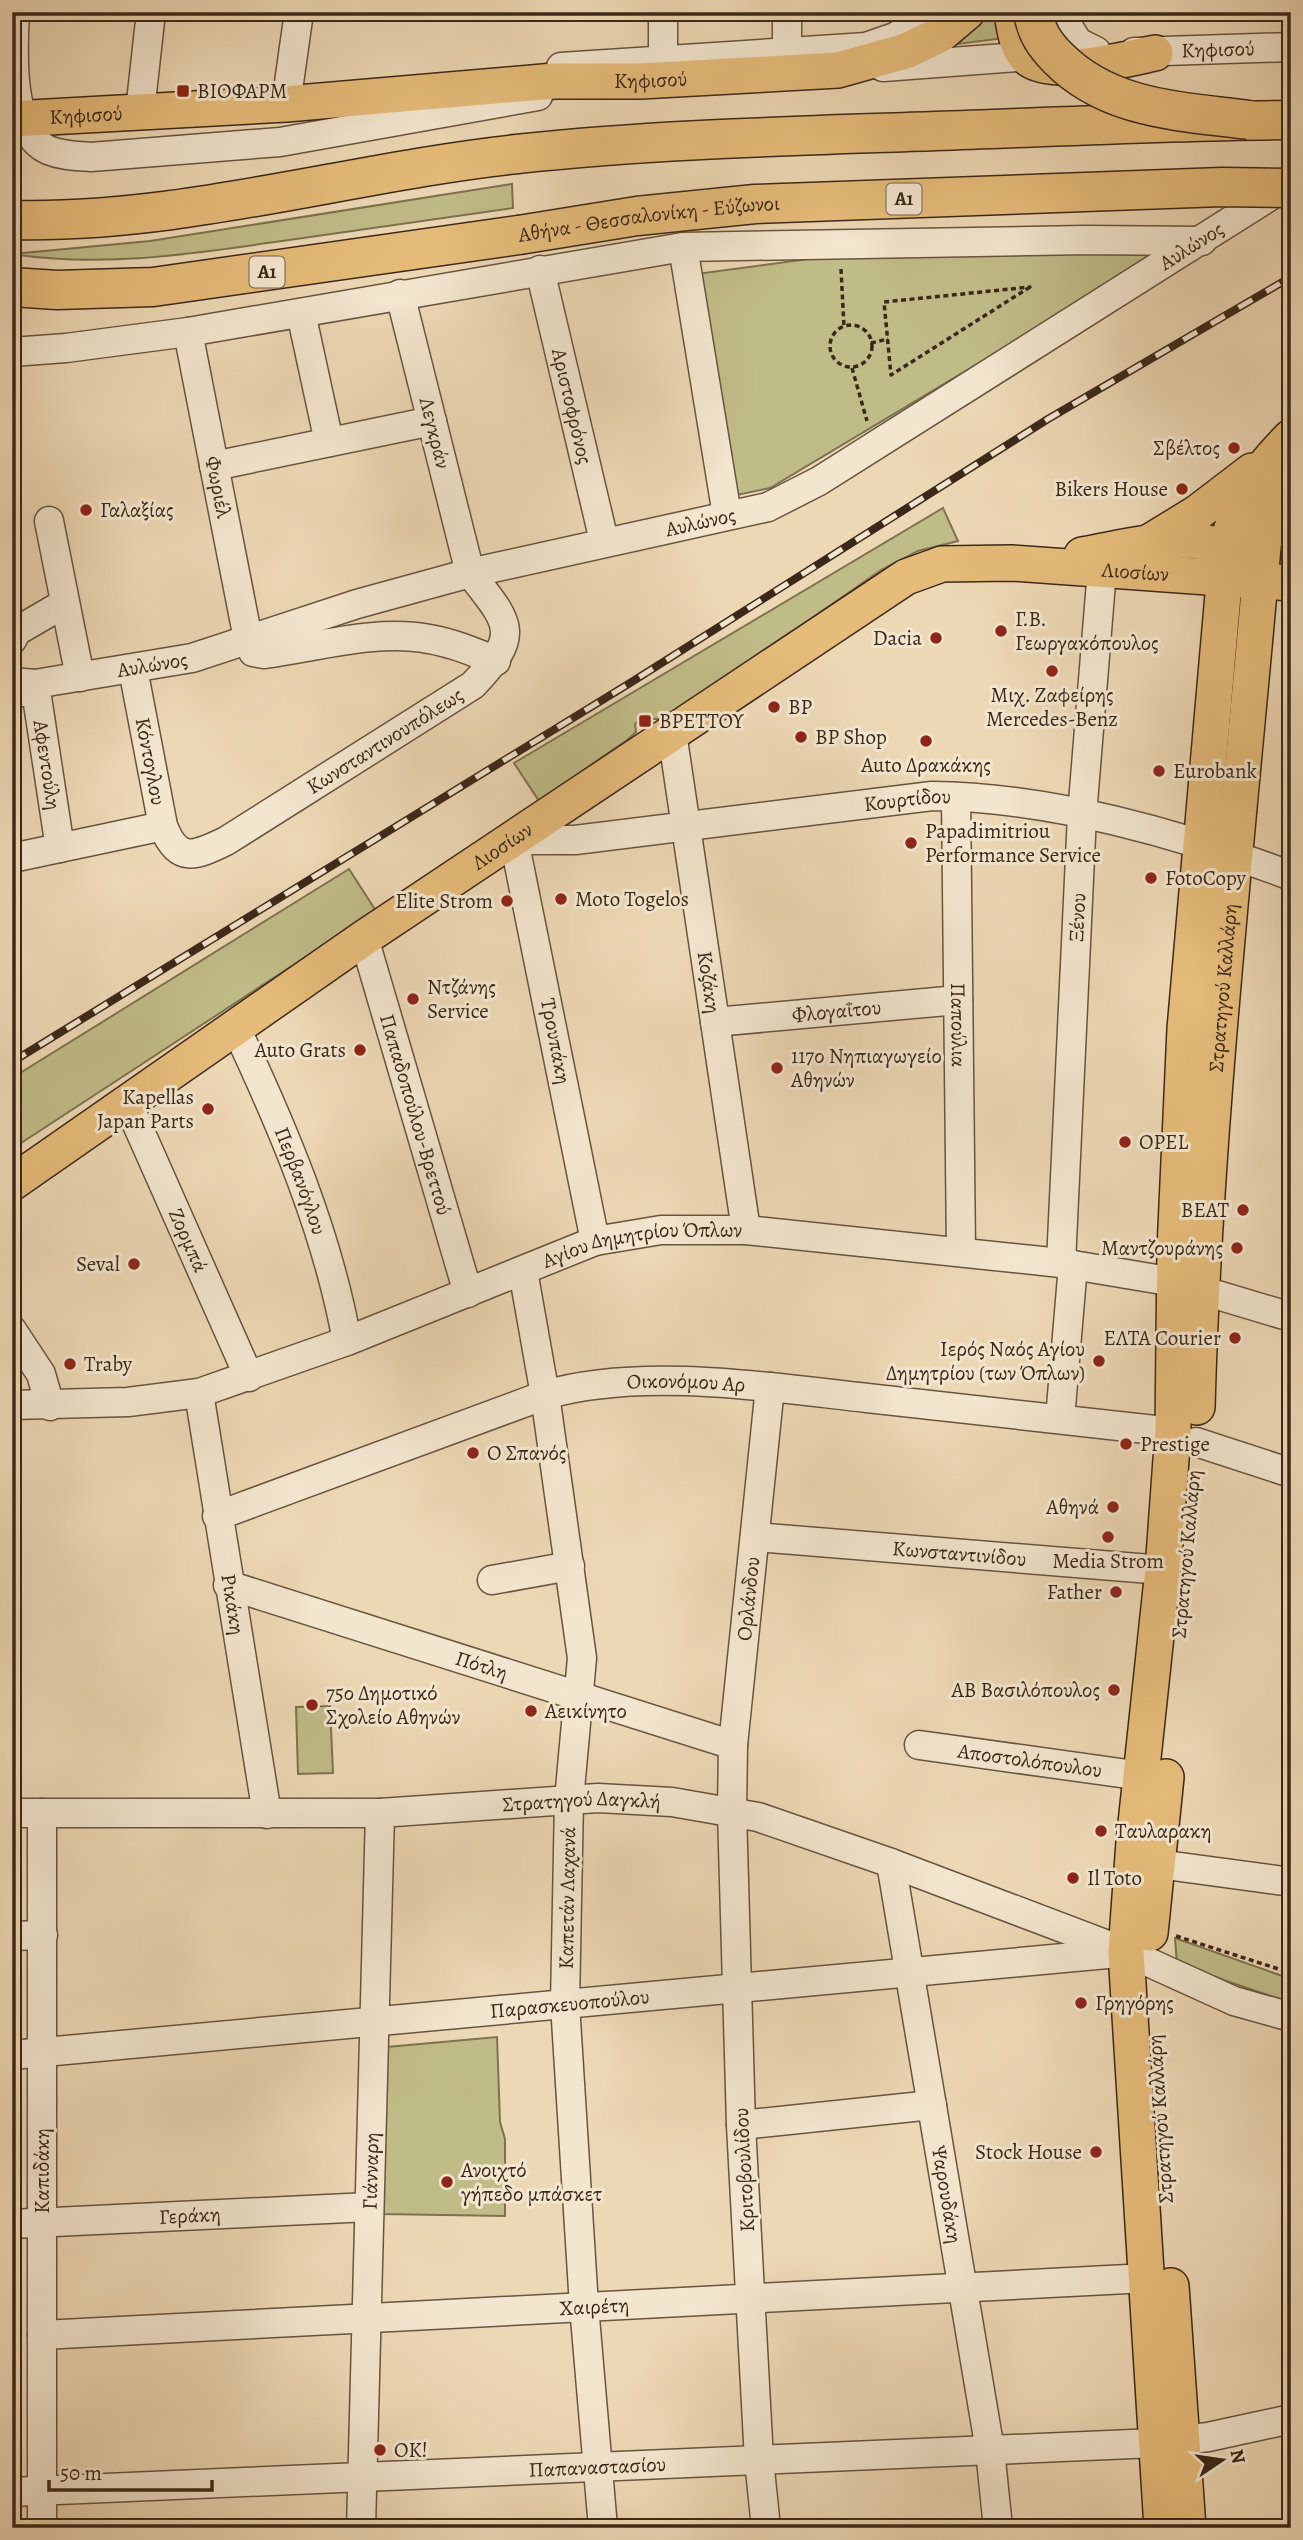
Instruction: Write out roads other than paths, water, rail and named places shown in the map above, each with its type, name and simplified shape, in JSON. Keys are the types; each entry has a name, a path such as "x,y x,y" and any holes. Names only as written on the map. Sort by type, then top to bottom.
{"highway":[{"path":"1033,12 1039,33 1049,49 1073,73 1102,92 1143,106 1248,120"},
{"path":"12,220 57,221 160,211 514,154 778,137 1291,120"},
{"name":"Αθήνα - Θεσσαλονίκη - Εύζωνοι","path":"12,287 57,290 153,288 636,216 755,204 1222,187 1291,188"}],"main road":[{"path":"838,70 906,51 941,34 967,12"},
{"path":"1012,12 1018,41 1025,56 1045,65 1076,67 1155,53"},
{"name":"Κηφισού","path":"17,119 286,97 554,82 651,70 838,70"},
{"path":"1144,545 1284,459"},
{"path":"1251,573 1236,512 1284,459"},
{"name":"Λιοσίων","path":"1012,563 1144,545 1210,543 1251,573"},
{"name":"Λιοσίων","path":"12,1183 363,937 514,840 906,577 942,564 1012,563 1102,570 1251,573"},
{"name":"Στρατηγού Καλλάρη","path":"1162,2528 1168,2442 1138,1957 1151,1928 1158,1864 1185,1437 1185,1029 1217,850 1251,573"},
{"name":"Στρατηγού Καλλάρη","path":"1185,1437 1164,1570 1134,1842 1147,2278 1168,2442 1188,2528"}],"street":[{"path":"15,12 14,86 17,119 45,149 65,155 91,156 280,142 651,70 663,12"},
{"path":"140,111 151,12"},
{"path":"286,97 299,12"},
{"path":"787,12 787,53"},
{"name":"Κηφισού","path":"651,70 787,53 866,47 895,37 935,12"},
{"path":"1059,12 1078,41 1096,51"},
{"name":"Κηφισού","path":"838,70 1096,51 1155,53 1291,47"},
{"name":"Αυλώνος","path":"20,688 192,658 358,604 470,573 604,541 768,507 819,481 1202,241 1291,182"},
{"path":"12,352 66,348 188,332 683,247 1085,240 1202,241"},
{"path":"683,247 727,515"},
{"name":"Αριστοφρόνος","path":"540,270 604,541"},
{"name":"Λεγκράν","path":"400,294 470,573"},
{"path":"302,313 329,442"},
{"name":"Φωριέλ","path":"188,332 248,639"},
{"path":"214,466 432,421"},
{"path":"49,521 80,677"},
{"name":"Ξένου","path":"1060,1419 1082,815 1102,570"},
{"path":"248,639 253,652 264,654 354,640 426,638 456,645 496,661 504,647 504,624 496,606 470,573"},
{"path":"12,640 17,631 65,603"},
{"name":"Κωνσταντινουπόλεως","path":"178,852 190,855 204,852 226,841 473,685 496,661"},
{"name":"Κόντογλου","path":"132,669 163,827 178,852"},
{"name":"Αφεντούλη","path":"20,688 60,848"},
{"name":"Κοζάκη","path":"672,733 746,1230"},
{"name":"Κουρτίδου","path":"514,840 575,839 932,796 956,797 1082,815 1217,850 1291,876"},
{"name":"Παπούλια","path":"956,797 961,1251"},
{"path":"12,858 163,827"},
{"name":"Τρουπάκη","path":"514,840 596,1241"},
{"name":"Παπαδοπούλου-Βρεττού","path":"363,937 468,1293"},
{"name":"Φλογαΐτου","path":"715,1022 958,999"},
{"name":"Περβανόγλου","path":"236,1028 277,1116 303,1185 320,1233 347,1340"},
{"name":"Ζορμπά","path":"128,1104 249,1377"},
{"name":"Αγίου Δημητρίου Όπλων","path":"12,1405 128,1402 199,1393 347,1340 596,1241 662,1230 746,1230 1067,1264 1187,1286 1291,1317"},
{"name":"Καπετάν Λαχανά","path":"523,1271 545,1395 582,1658 569,1800 565,2004 584,2306 603,2528"},
{"path":"12,1330 41,1374 50,1406"},
{"name":"Οικονόμου Αρ","path":"217,1516 545,1395 562,1390 655,1381 770,1387 1060,1419 1185,1437 1291,1473"},
{"name":"Ορλάνδου","path":"732,1811 733,1745 770,1387"},
{"name":"Ρικάκη","path":"199,1393 267,1814"},
{"name":"Κωνσταντινίδου","path":"755,1537 1164,1570"},
{"path":"492,1580 570,1566"},
{"name":"Πότλη","path":"228,1585 733,1745"},
{"name":"Αποστολόπουλου","path":"919,1745 1142,1776"},
{"name":"Στρατηγού Δαγκλή","path":"12,1813 380,1813 597,1798 672,1802 732,1811 758,1816 891,1863 1138,1957 1234,2001 1291,2017"},
{"name":"Κριτοβουλίδου","path":"732,1811 741,2125 759,2460 766,2528"},
{"name":"Καπιδάκη","path":"42,2528 43,1813"},
{"name":"Γιάνναρη","path":"361,2528 380,1813"},
{"name":"Ψαρουδάκη","path":"891,1863 990,2450 998,2528"},
{"path":"1158,1864 1291,1882"},
{"path":"12,1936 43,1935"},
{"name":"Παρασκευοπούλου","path":"12,2055 909,1972 1138,1957"},
{"path":"741,2125 932,2105"},
{"name":"Γεράκη","path":"12,2224 369,2207"},
{"name":"Χαιρέτη","path":"42,2335 1147,2278"},
{"name":"Παπαναστασίου","path":"12,2492 1168,2442 1291,2419"}],"railway":[{"path":"12,1062 630,683 1048,419 1291,277"}],"place":[{"name":"ΒΙΟΦΑΡΜ","path":"183,91"},
{"name":"Σβέλτος","path":"1234,448"},
{"name":"Bikers House","path":"1182,489"},
{"name":"Γαλαξίας","path":"86,510"},
{"name":"Γ.Β. Γεωργακόπουλος","path":"1001,631"},
{"name":"Dacia","path":"936,638"},
{"name":"Μιχ. Ζαφείρης Mercedes-Benz","path":"1052,671"},
{"name":"BP","path":"774,707"},
{"name":"ΒΡΕΤΤΟΥ","path":"645,721"},
{"name":"BP Shop","path":"801,737"},
{"name":"Auto Δρακάκης","path":"926,741"},
{"name":"Eurobank","path":"1159,771"},
{"name":"Papadimitriou Performance Service","path":"911,843"},
{"name":"FotoCopy","path":"1151,878"},
{"name":"Moto Togelos","path":"561,899"},
{"name":"Elite Strom","path":"507,901"},
{"name":"Ντζάνης Service","path":"413,999"},
{"name":"Auto Grats","path":"360,1050"},
{"name":"117ο Νηπιαγωγείο Αθηνών","path":"777,1068"},
{"name":"Kapellas Japan Parts","path":"208,1109"},
{"name":"OPEL","path":"1125,1142"},
{"name":"ΒΕΑΤ","path":"1243,1210"},
{"name":"Μαντζουράνης","path":"1237,1248"},
{"name":"Seval","path":"134,1264"},
{"name":"ΕΛΤΑ Courier","path":"1235,1338"},
{"name":"Ιερός Ναός Αγίου Δημητρίου (των Όπλων)","path":"1099,1361"},
{"name":"Traby","path":"70,1364"},
{"name":"Prestige","path":"1126,1444"},
{"name":"Ο Σπανός","path":"473,1453"},
{"name":"Αθηνά","path":"1113,1507"},
{"name":"Media Strom","path":"1108,1537"},
{"name":"Father","path":"1116,1592"},
{"name":"AB Βασιλόπουλος","path":"1114,1690"},
{"name":"75ο Δημοτικό Σχολείο Αθηνών","path":"312,1705"},
{"name":"Αεικίνητο","path":"531,1711"},
{"name":"Ταυλαρακη","path":"1101,1831"},
{"name":"Il Toto","path":"1073,1878"},
{"name":"Γρηγόρης","path":"1081,2003"},
{"name":"Stock House","path":"1096,2152"},
{"name":"Ανοιχτό γήπεδο μπάσκετ","path":"447,2182"},
{"name":"OK!","path":"380,2450"}]}
